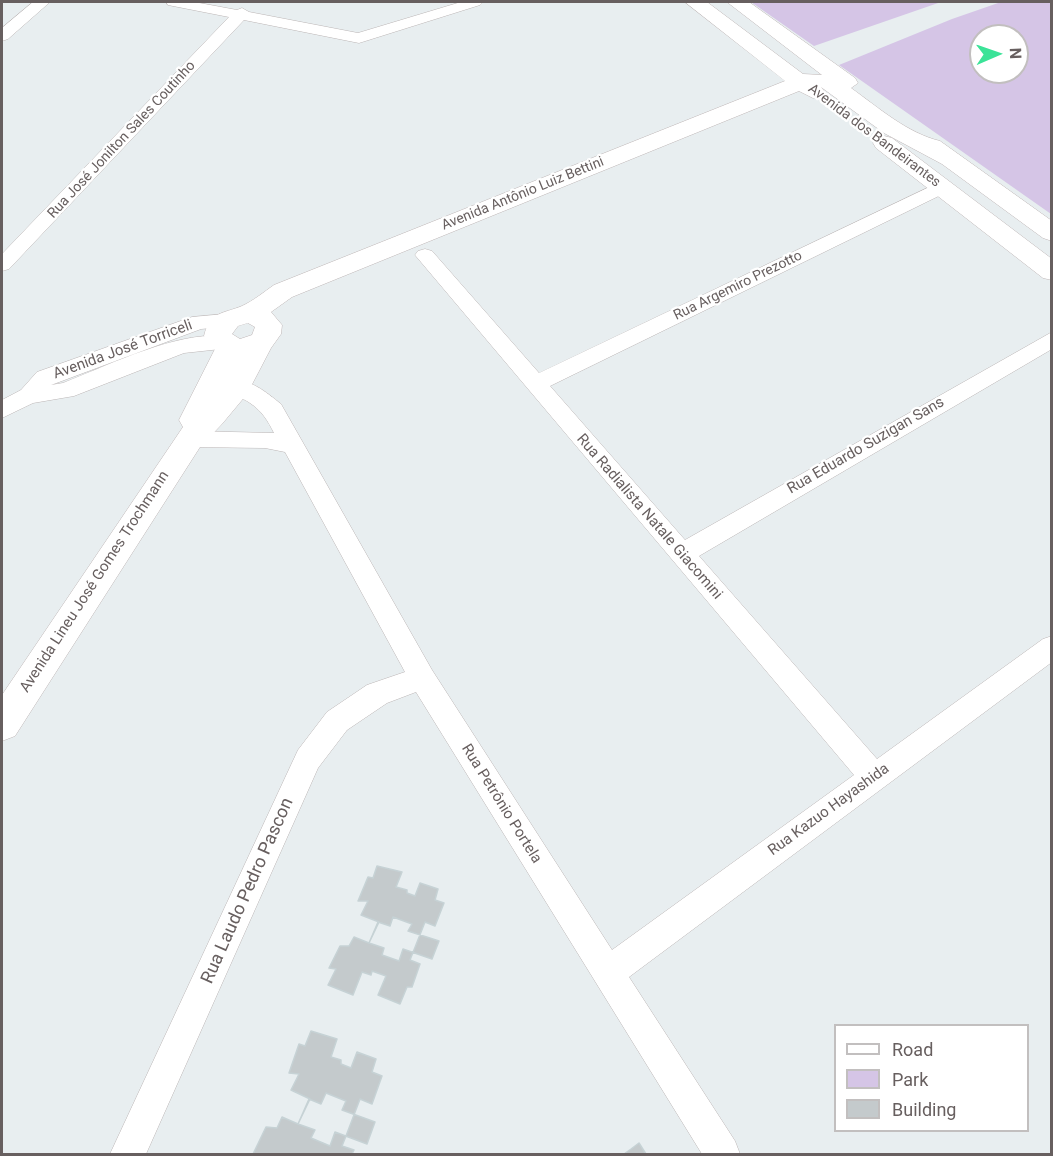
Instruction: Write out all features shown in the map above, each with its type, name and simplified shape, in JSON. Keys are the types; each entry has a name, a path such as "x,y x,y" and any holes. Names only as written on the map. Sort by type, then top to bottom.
{"street":[{"path":"2,36 42,2"},
{"path":"173,2 242,13 359,38 475,2"},
{"name":"Avenida dos Bandeirantes","path":"695,2 1052,272"},
{"name":"Avenida dos Bandeirantes","path":"737,2 1052,233"},
{"name":"Rua José Jonilton Sales Coutinho","path":"2,265 242,13"},
{"path":"808,87 816,78 828,81 892,128 949,159"},
{"name":"Avenida Antônio Luiz Bettini","path":"242,332 302,302 425,255 808,87"},
{"name":"Avenida Antônio Luiz Bettini","path":"242,332 283,291 808,87"},
{"name":"Rua Argemiro Prezotto","path":"535,384 942,187"},
{"name":"Rua Radialista Natale Giacomini","path":"425,255 874,777"},
{"name":"Avenida Lineu José Gomes Trochmann","path":"2,724 189,439 212,417 237,387 242,332"},
{"name":"Avenida Lineu José Gomes Trochmann","path":"189,439 196,414 242,332"},
{"name":"Avenida José Torriceli","path":"2,410 28,396 66,390 181,346 242,332"},
{"name":"Rua Eduardo Suzigan Sans","path":"681,554 1052,339"},
{"name":"Rua Petrônio Portela","path":"237,387 257,396 273,410 422,678 722,1155"},
{"path":"189,439 265,440 292,445"},
{"name":"Rua Kazuo Hayashida","path":"607,973 1052,647"},
{"name":"Rua Laudo Pedro Pascon","path":"128,1155 308,759 337,721 377,693 422,678"}],"green space":[{"path":"751,2 941,2 814,46"},
{"path":"1001,2 1051,2 1051,214 839,65 952,19"}],"building":[{"path":"377,866 402,872 396,887 407,890 407,893 415,896 420,883 438,889 435,900 444,903 435,926 425,922 410,960 420,964 412,987 407,987 400,1004 378,995 386,976 372,971 371,975 362,972 353,995 328,985 336,969 329,968 340,946 349,946 354,937 369,943 379,922 361,915 368,901 358,901 368,877 373,878"},
{"path":"393,917 412,924 408,931 439,941 432,959 403,949 399,961 382,955 384,948 369,943 378,922 390,926"},
{"path":"311,1031 337,1039 331,1057 341,1060 341,1064 351,1068 357,1052 376,1059 372,1072 382,1076 372,1104 360,1099 342,1146 354,1150 352,1154 253,1154 266,1127 277,1128 282,1117 298,1124 310,1099 291,1090 299,1074 289,1073 299,1044 305,1046"},
{"path":"326,1093 346,1101 342,1110 375,1122 367,1144 335,1132 330,1146 311,1138 315,1130 298,1124 309,1099 321,1104"},
{"path":"639,1143 646,1154 624,1154 631,1149"}]}
